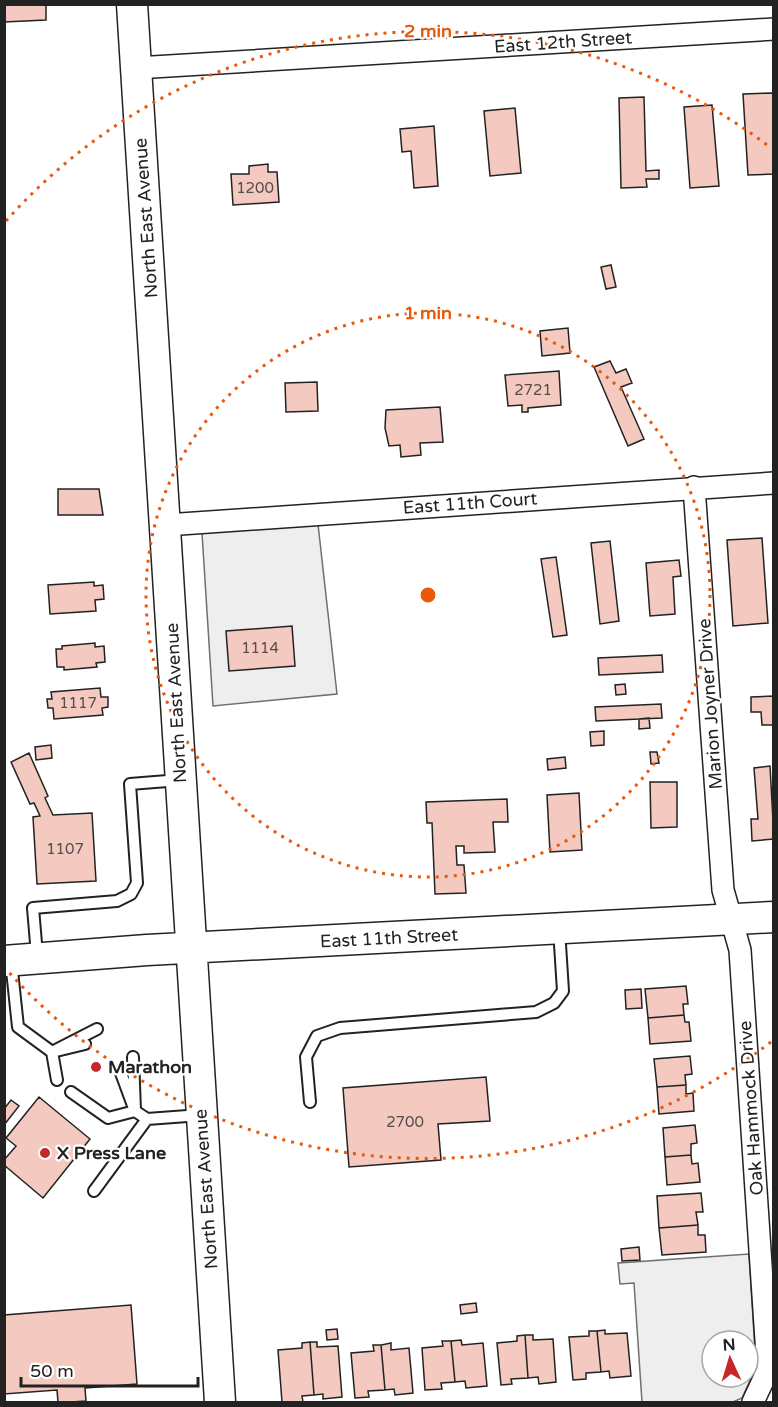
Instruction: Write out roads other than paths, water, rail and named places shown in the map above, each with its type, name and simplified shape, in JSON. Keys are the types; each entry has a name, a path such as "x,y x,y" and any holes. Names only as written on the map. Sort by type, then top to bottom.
{"main road":[{"name":"North East Avenue","path":"132,4 220,1402"},
{"name":"East 11th Street","path":"18,960 190,948 774,917"}],"street":[{"name":"East 12th Street","path":"136,68 774,28"},
{"name":"East 11th Court","path":"166,525 774,483"},
{"name":"Marion Joyner Drive","path":"694,487 723,890 732,920"},
{"name":"Oak Hammock Drive","path":"732,920 740,950 768,1370 753,1402"}],"lane":[{"path":"57,1080 52,1052 18,1028 18,960 33,908 117,902 131,894 137,883 130,784 181,779"},
{"path":"310,1102 306,1057 317,1035 340,1028 536,1012 554,1003 563,991 558,929"},
{"path":"52,1052 97,1029"},
{"path":"52,1052 85,1044"},
{"path":"133,1057 135,1111"},
{"path":"121,1073 135,1111 147,1119 201,1114"},
{"path":"71,1092 108,1118 135,1111"},
{"path":"94,1191 147,1119"}],"place":[{"name":"Marathon","path":"96,1067"},
{"name":"X Press Lane","path":"45,1153"}]}
